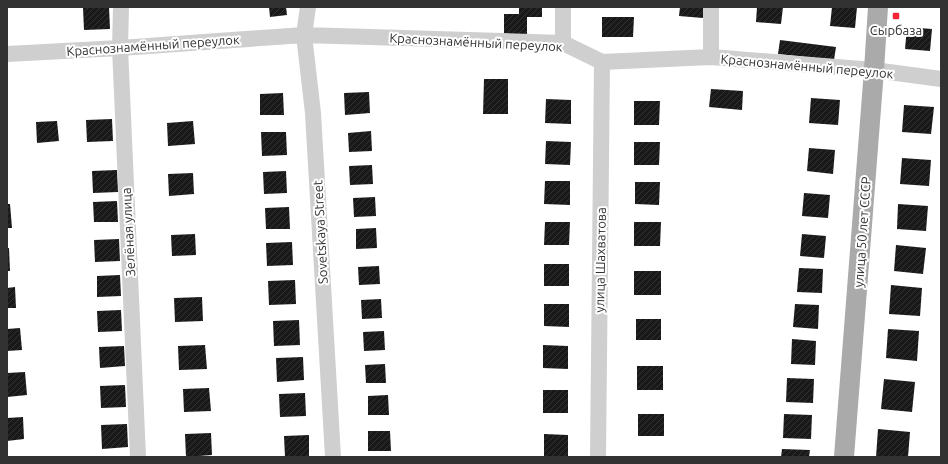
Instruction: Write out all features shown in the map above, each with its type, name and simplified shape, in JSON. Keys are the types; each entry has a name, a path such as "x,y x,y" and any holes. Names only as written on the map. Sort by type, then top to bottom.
{"main road":[{"name":"улица 50 лет СССР","path":"844,457 878,7"}],"street":[{"name":"Зелёная улица","path":"121,7 120,48 138,457"},
{"name":"Sovetskaya Street","path":"308,7 304,35 313,113 333,457"},
{"path":"563,7 563,43"},
{"path":"711,7 711,57"},
{"name":"Краснознамённый переулок","path":"7,54 120,48 304,35 563,43 602,62 711,57 874,70 941,79"},
{"name":"улица Шахватова","path":"598,457 602,62"}],"building":[{"path":"109,7 110,29 84,30 83,8"},
{"path":"269,7 286,7 287,15 270,17"},
{"path":"519,7 542,7 542,17 527,17 527,36 504,35 504,14 519,14"},
{"path":"680,7 705,7 703,18 679,16"},
{"path":"757,7 783,7 781,24 756,22"},
{"path":"832,7 857,7 855,28 830,26"},
{"path":"602,17 634,17 633,37 602,37"},
{"path":"907,27 932,29 930,51 905,49"},
{"path":"780,40 836,47 834,60 778,54"},
{"path":"484,79 508,79 508,114 483,114"},
{"path":"711,89 743,91 742,110 709,107"},
{"path":"369,92 370,113 345,115 344,93"},
{"path":"283,93 284,115 260,115 260,94"},
{"path":"811,98 840,100 838,125 809,123"},
{"path":"546,99 571,100 571,124 545,123"},
{"path":"634,101 660,101 659,125 634,125"},
{"path":"904,105 934,107 931,134 902,132"},
{"path":"112,119 113,141 87,142 86,120"},
{"path":"57,121 59,141 37,143 36,122"},
{"path":"193,121 195,144 168,146 167,123"},
{"path":"371,131 372,151 349,152 348,133"},
{"path":"261,132 286,132 287,155 262,156"},
{"path":"546,141 571,142 570,165 545,164"},
{"path":"634,142 660,142 659,165 634,165"},
{"path":"809,148 835,150 833,174 807,171"},
{"path":"902,158 931,160 929,186 900,184"},
{"path":"372,165 373,184 350,185 349,166"},
{"path":"117,170 118,192 93,193 92,171"},
{"path":"286,171 287,193 264,194 263,172"},
{"path":"193,173 194,194 169,196 168,174"},
{"path":"545,181 570,181 570,205 544,204"},
{"path":"635,182 660,182 659,205 635,204"},
{"path":"804,193 830,195 828,218 802,216"},
{"path":"375,197 376,216 354,217 353,198"},
{"path":"117,201 118,222 94,222 93,202"},
{"path":"7,204 10,204 12,228 7,228"},
{"path":"898,204 928,206 926,231 897,229"},
{"path":"289,207 290,229 266,229 265,208"},
{"path":"545,222 570,222 569,245 544,245"},
{"path":"634,222 661,222 660,246 634,246"},
{"path":"376,228 377,248 356,249 356,229"},
{"path":"195,234 196,255 172,256 171,235"},
{"path":"802,234 826,236 824,258 800,256"},
{"path":"119,239 120,261 95,262 94,240"},
{"path":"292,242 293,265 267,266 266,243"},
{"path":"896,245 926,248 923,274 894,271"},
{"path":"7,248 9,248 10,271 7,271"},
{"path":"544,264 569,264 569,286 544,286"},
{"path":"379,266 380,284 359,285 358,267"},
{"path":"799,268 823,269 822,293 797,292"},
{"path":"634,271 661,271 661,295 634,295"},
{"path":"120,275 121,296 97,297 97,276"},
{"path":"295,280 296,304 269,305 268,281"},
{"path":"891,285 922,288 920,316 889,314"},
{"path":"15,287 16,308 7,308 7,288"},
{"path":"202,297 203,321 175,322 174,298"},
{"path":"381,299 382,318 362,319 361,300"},
{"path":"544,304 569,304 569,327 544,326"},
{"path":"795,304 819,305 818,329 793,327"},
{"path":"121,310 122,331 98,332 97,311"},
{"path":"636,319 661,319 661,340 636,340"},
{"path":"299,320 300,345 274,346 273,321"},
{"path":"20,328 22,350 7,351 7,329"},
{"path":"888,329 919,331 917,361 886,358"},
{"path":"384,331 385,350 364,351 363,332"},
{"path":"792,339 816,341 815,365 791,364"},
{"path":"205,345 207,369 179,370 178,346"},
{"path":"543,345 568,346 568,369 543,368"},
{"path":"124,346 125,366 100,368 99,347"},
{"path":"303,357 304,380 277,382 276,358"},
{"path":"385,364 386,383 366,383 365,365"},
{"path":"637,366 663,366 663,390 637,390"},
{"path":"25,372 27,395 7,397 7,373"},
{"path":"787,378 814,379 813,403 786,402"},
{"path":"884,379 915,382 912,412 881,409"},
{"path":"125,385 126,407 101,408 100,386"},
{"path":"209,388 211,411 184,412 183,389"},
{"path":"543,390 568,390 568,413 543,413"},
{"path":"305,393 306,416 280,417 279,394"},
{"path":"388,395 389,415 368,415 368,396"},
{"path":"638,414 664,414 664,436 638,436"},
{"path":"784,414 812,415 811,439 783,438"},
{"path":"23,417 24,439 7,441 7,418"},
{"path":"127,424 128,447 102,449 101,425"},
{"path":"878,429 910,432 908,457 876,457"},
{"path":"368,431 390,431 391,451 368,451"},
{"path":"211,433 212,455 186,457 185,434"},
{"path":"544,434 568,435 568,457 544,456"},
{"path":"309,435 309,457 285,457 284,436"},
{"path":"782,449 810,450 809,457 781,457"}],"place":[{"name":"Сырбаза","path":"896,16"}]}
